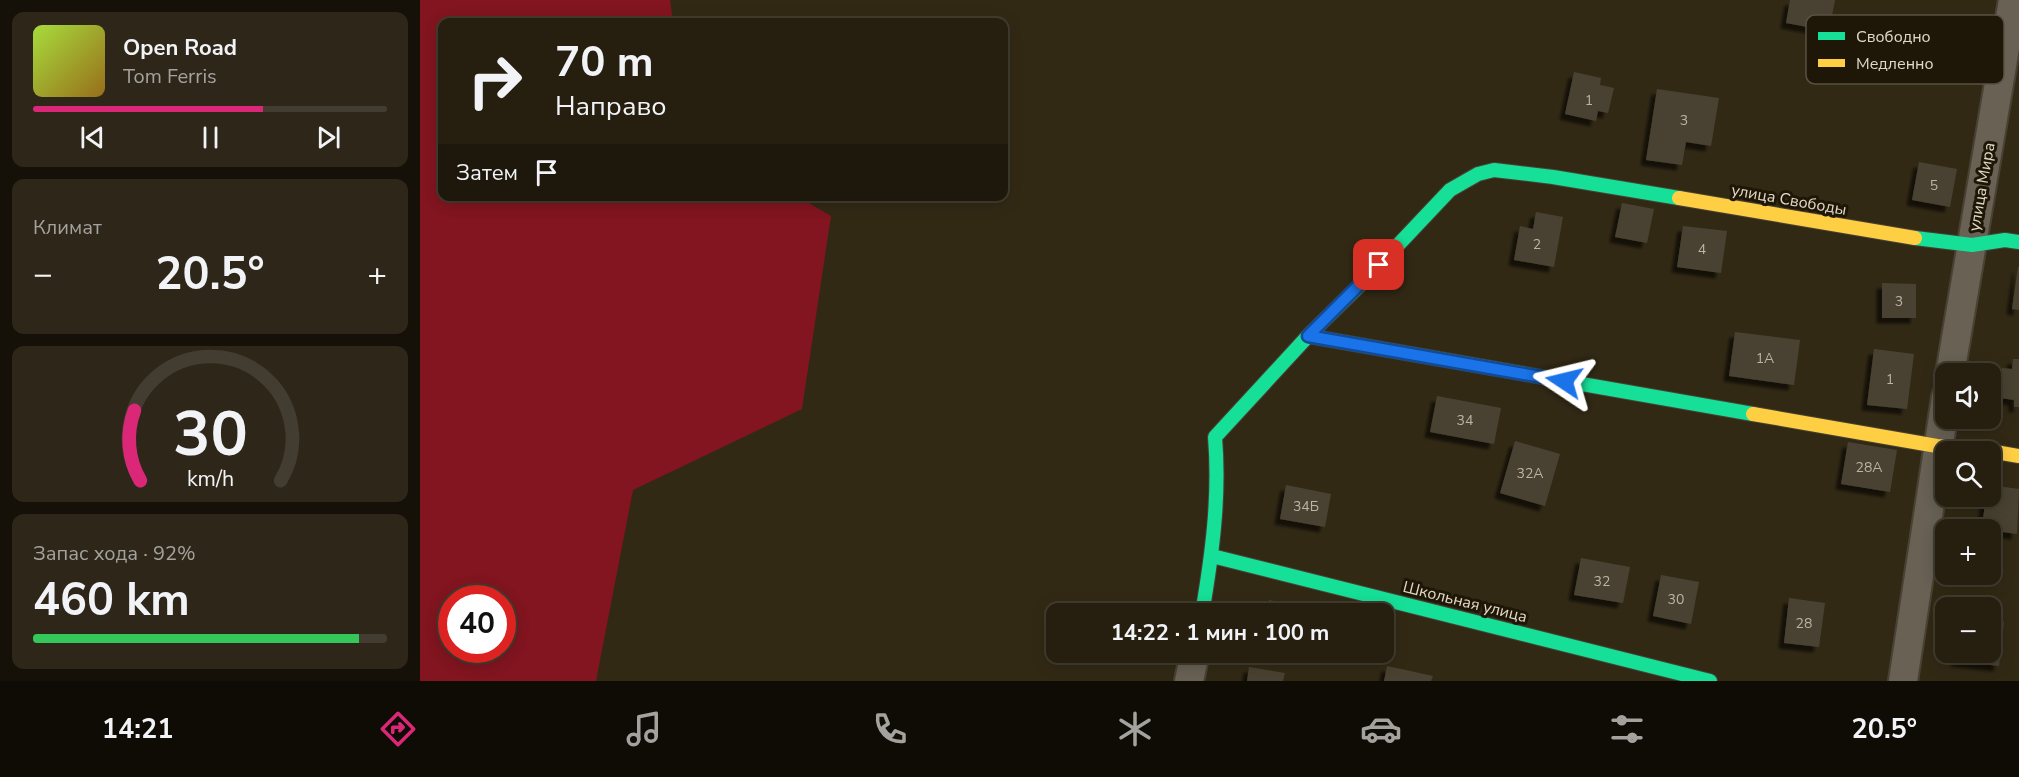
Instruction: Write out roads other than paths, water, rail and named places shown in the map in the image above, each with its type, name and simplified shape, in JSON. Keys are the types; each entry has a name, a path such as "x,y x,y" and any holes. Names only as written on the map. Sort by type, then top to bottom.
{"street":[{"path":"2012,0 2019,2"},
{"name":"улица Мира","path":"2004,49 2012,0"},
{"name":"улица Мира","path":"1952,363 1998,84"},
{"name":"улица Свободы","path":"1212,556 1218,479 1215,437 1308,336 1365,280 1450,190 1478,174 1494,170 1553,177 1940,242 1972,245 2005,240 2019,242"},
{"path":"1308,336 1935,446"},
{"path":"2001,453 2019,456"},
{"path":"1903,681 1935,460"},
{"path":"1204,603 1212,556"},
{"name":"Школьная улица","path":"1212,556 1710,681"},
{"path":"1189,681 1192,663"}]}
